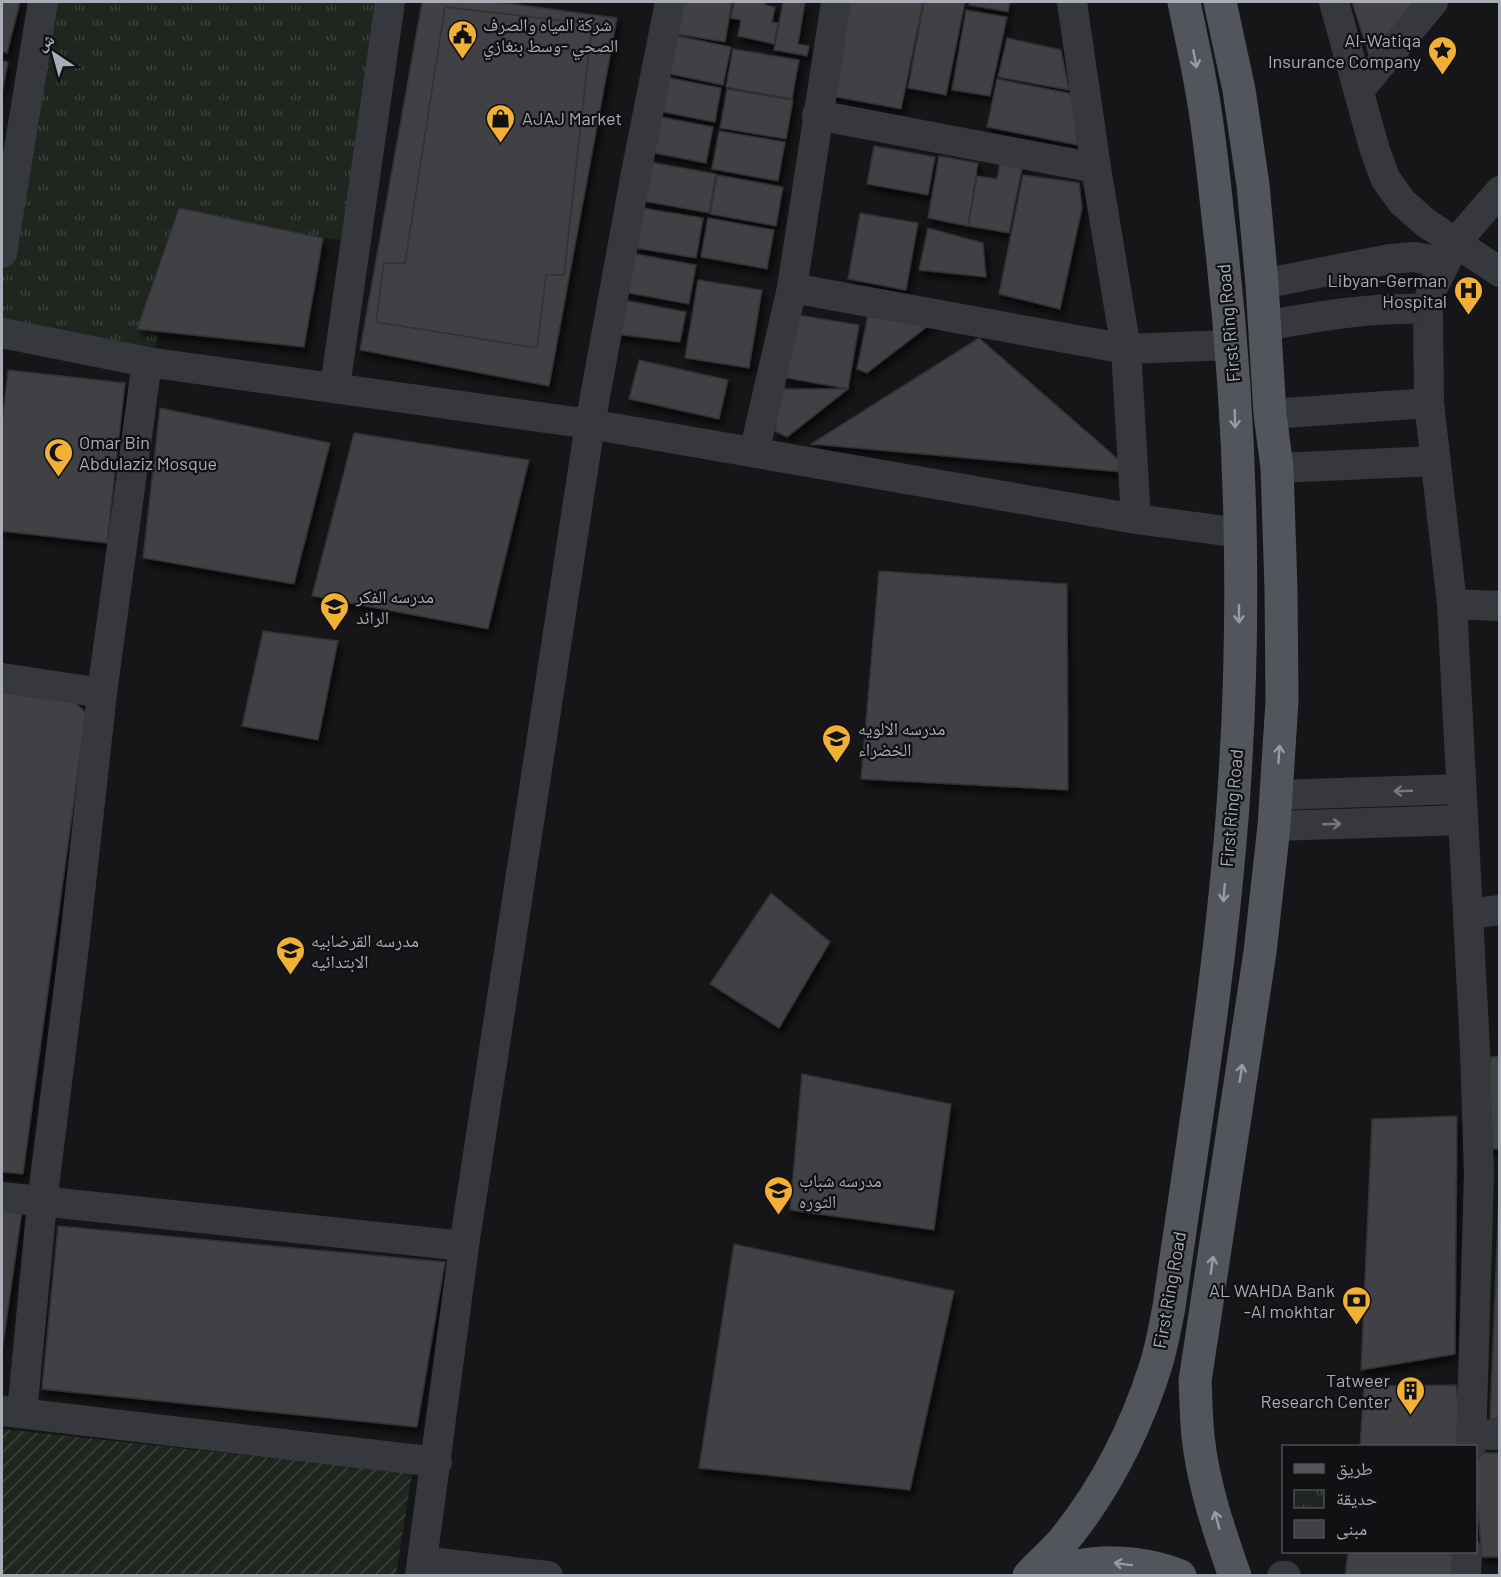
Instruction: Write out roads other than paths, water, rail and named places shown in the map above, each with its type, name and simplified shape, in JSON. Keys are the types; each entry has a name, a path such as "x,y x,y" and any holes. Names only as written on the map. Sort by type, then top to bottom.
{"main road":[{"name":"First Ring Road","path":"1029,1575 1069,1534 1092,1503 1119,1456 1140,1409 1156,1363 1169,1307 1219,948 1235,777 1239,686 1240,533 1227,294 1203,95 1184,2"},
{"name":"First Ring Road","path":"1220,2 1239,90 1253,185 1270,414 1277,468 1281,588 1282,701 1275,811 1260,952 1196,1381 1198,1436 1207,1483 1221,1536 1235,1575"},
{"path":"1047,1575 1061,1570 1112,1562 1163,1569 1180,1575"}],"street":[{"path":"2,253 43,2"},
{"path":"335,387 390,2"},
{"path":"549,1575 421,1568 464,1246 590,424 670,2"},
{"path":"754,453 792,288 836,2"},
{"path":"1072,2 1096,168 1126,349 1136,519"},
{"path":"1334,2 1374,147 1385,178 1402,202 1426,224 1450,253"},
{"path":"1359,90 1433,2"},
{"path":"817,115 1096,168"},
{"path":"1481,1438 1489,1174 1475,1050 1452,604 1430,403 1428,309 1431,291 1450,253 1500,191"},
{"path":"1262,284 1390,259 1450,253 1500,272"},
{"path":"792,288 1126,349 1230,345"},
{"path":"1264,326 1362,310 1428,309"},
{"path":"2,333 147,362 590,424 1136,519 1240,533"},
{"path":"147,362 102,693 74,947 42,1203 12,1412 436,1462"},
{"path":"1270,414 1430,403"},
{"path":"1277,468 1436,460"},
{"path":"1452,604 1500,606"},
{"path":"2,678 102,693"},
{"path":"1275,811 1461,789"},
{"path":"1275,811 1463,820"},
{"path":"1468,914 1500,910"},
{"path":"2,1197 464,1246"},
{"path":"1466,1575 1467,1553"}],"place":[{"name":"شركة المياه والصرف الصحي -وسط بنغازي","path":"462,60"},
{"name":"Al-Watiqa Insurance Company","path":"1442,76"},
{"name":"AJAJ Market","path":"501,144"},
{"name":"Libyan-German Hospital","path":"1468,316"},
{"name":"Omar Bin Abdulaziz Mosque","path":"58,478"},
{"name":"مدرسه الفكر الرائد","path":"335,632"},
{"name":"مدرسه الالويه الخضراء","path":"837,764"},
{"name":"مدرسه القرضابيه الابتدائيه","path":"290,976"},
{"name":"مدرسه شباب الثوره","path":"778,1216"},
{"name":"AL WAHDA Bank -Al mokhtar","path":"1356,1326"},
{"name":"Tatweer Research Center","path":"1411,1416"}]}
